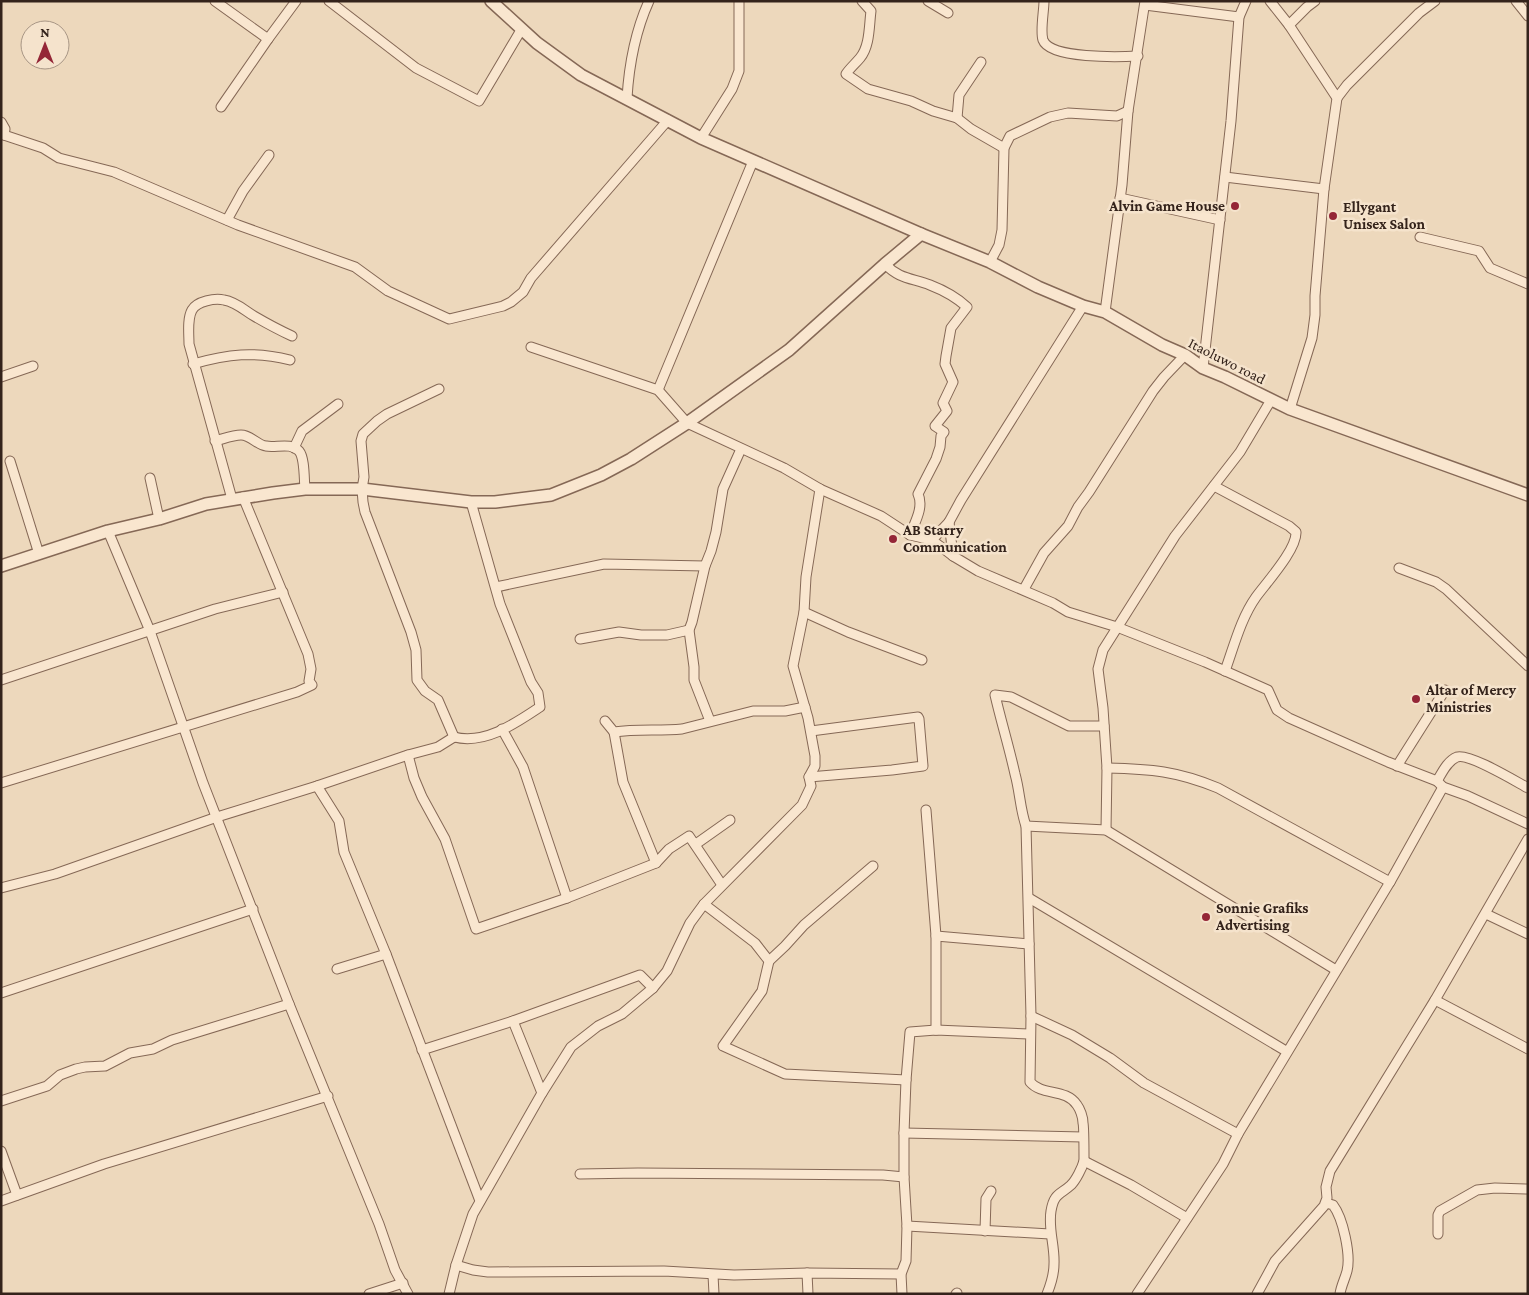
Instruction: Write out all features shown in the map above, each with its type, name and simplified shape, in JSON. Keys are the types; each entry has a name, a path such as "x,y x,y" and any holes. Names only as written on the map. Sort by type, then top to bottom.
{"street":[{"path":"215,1 268,39"},
{"path":"221,107 296,1"},
{"path":"329,1 416,68 479,101 521,30"},
{"name":"Itaoluwo road","path":"491,1 537,44 581,75 701,138 920,234 990,262 1038,287 1083,306 1105,312 1162,345 1185,355 1203,368 1290,409 1528,495"},
{"path":"627,98 632,52 642,17 649,1"},
{"path":"701,138 732,89 739,71 740,1"},
{"path":"928,1 948,13"},
{"path":"1044,1 1042,38 1046,46 1053,50 1098,57 1138,56"},
{"path":"1203,368 1225,177 1240,17 1246,1"},
{"path":"1270,1 1289,25 1337,98"},
{"path":"1289,25 1315,1"},
{"path":"1290,409 1313,330 1324,190 1337,98 1347,85 1419,13 1436,1"},
{"path":"1516,1 1528,16"},
{"path":"866,2 871,11 866,47 860,58 846,74 868,89 911,101 933,111 957,118 971,129 1004,148"},
{"path":"1105,312 1120,198 1128,112 1145,3 1240,17"},
{"path":"957,118 959,95 981,62"},
{"path":"990,262 999,245 1002,230 1004,148 1010,136 1050,117 1068,113 1117,116 1128,112"},
{"path":"1,122 5,129 3,134 43,148 59,158 114,172 227,220 355,267 388,291 441,316 453,319 503,306 511,302 522,292 531,278 668,120"},
{"path":"227,220 243,191 269,154"},
{"path":"658,390 753,161"},
{"path":"1225,177 1324,190"},
{"path":"1120,198 1220,220"},
{"path":"1,566 108,531 159,519 206,504 238,498 306,489 362,489 471,502 495,502 525,499 558,492 601,475 631,459 688,423 790,350 920,234"},
{"path":"1420,238 1479,251 1490,268 1528,284"},
{"path":"885,264 900,277 931,286 954,297 967,307 951,328 945,361 952,382 942,402 947,411 935,426 944,432 940,436 940,446 936,459 918,494 921,500 919,512 910,535"},
{"path":"1,783 292,694 312,684 309,681 311,669 308,654 283,592 238,498 215,441 189,344 192,309 198,304 210,300 223,299 236,304 292,336"},
{"path":"932,540 949,522 1083,306"},
{"path":"531,347 658,390 688,423 807,480 820,489 881,516 910,535 932,540 978,570 1024,589 1068,612 1117,627 1268,690 1279,712 1528,824"},
{"path":"193,364 240,354 256,354 290,360"},
{"path":"1024,589 1044,553 1068,526 1078,506 1153,392 1185,355"},
{"path":"1,377 33,366"},
{"path":"439,389 387,414 363,434 361,441 364,477 362,489 365,512 411,632 416,650 417,680 425,691 438,700 454,737"},
{"path":"1106,830 1107,768 1098,669 1103,650 1175,536 1240,452 1271,400"},
{"path":"294,448 302,431 338,404"},
{"path":"215,441 242,435 263,446 288,446 294,448 302,456 306,489"},
{"path":"710,721 694,680 689,630 705,566 716,532 723,489 741,449"},
{"path":"10,461 39,554"},
{"path":"150,478 159,519"},
{"path":"1214,486 1289,526 1296,532 1291,550 1249,608 1225,671"},
{"path":"449,1294 467,1228 480,1201 571,1046 598,1026 622,1014 654,988 667,971 690,923 704,904 802,805 811,786 809,776 815,766 811,732 793,666 804,612 806,577 820,489"},
{"path":"1,888 55,874 216,817 317,786 408,754 438,747 454,737 474,739 502,729 540,707 538,693 531,682 508,628 471,502"},
{"path":"949,522 954,556"},
{"path":"108,531 150,631 216,817 289,1004 328,1096 379,1224 395,1270 408,1294"},
{"path":"496,587 604,564 705,566"},
{"path":"1399,568 1436,582 1446,589 1528,666"},
{"path":"1,680 216,609 283,592"},
{"path":"804,612 848,632 922,660"},
{"path":"580,639 619,632 641,635 667,635 689,630"},
{"path":"1397,766 1445,690"},
{"path":"1039,1294 1045,1294 1053,1275 1054,1265 1050,1222 1053,1201 1057,1195 1071,1184 1084,1161 1084,1122 1074,1101 1030,1082 1031,1016 1026,826 1021,813 1019,790 1001,724 996,694 1011,697 1069,726 1104,726"},
{"path":"614,732 637,729 682,729 753,711 785,711 805,708"},
{"path":"809,776 923,766 920,719 918,717 811,732"},
{"path":"605,721 614,732 623,782 656,863"},
{"path":"502,729 523,767 566,898"},
{"path":"408,754 414,778 422,798 445,840 476,929 566,898 656,863 669,849 689,836 722,885"},
{"path":"1137,1294 1223,1164 1238,1134 1286,1051 1390,882 1440,784 1447,765 1457,757 1462,757 1484,765 1528,788"},
{"path":"1107,768 1145,769 1191,777 1218,788 1390,882"},
{"path":"317,786 339,821 344,852 386,954 480,1201"},
{"path":"926,810 936,936 936,1030"},
{"path":"696,844 730,820"},
{"path":"1026,826 1106,830 1336,970"},
{"path":"1257,1294 1274,1261 1326,1203 1326,1187 1330,1171 1435,1000 1528,839"},
{"path":"873,866 804,925 769,961 762,991 723,1046 785,1074 906,1080"},
{"path":"1029,898 1286,1051"},
{"path":"704,904 754,943 769,961"},
{"path":"1,993 253,909"},
{"path":"1486,914 1528,934"},
{"path":"936,936 1029,944"},
{"path":"336,969 386,954"},
{"path":"422,1050 513,1022 640,975 654,988"},
{"path":"1435,1000 1528,1050"},
{"path":"1,1101 47,1086 60,1075 84,1066 105,1066 130,1053 153,1049 172,1040 289,1004"},
{"path":"1031,1016 1072,1035 1110,1058 1144,1083 1238,1134"},
{"path":"513,1022 542,1093"},
{"path":"902,1294 901,1274 906,1261 907,1226 904,1133 910,1032 936,1030 1030,1034"},
{"path":"1,1201 113,1161 328,1096"},
{"path":"904,1133 1083,1137"},
{"path":"1,1152 17,1195"},
{"path":"1084,1161 1186,1218"},
{"path":"580,1174 834,1174 904,1177"},
{"path":"1438,1234 1438,1214 1440,1211 1472,1192 1494,1188 1528,1189"},
{"path":"985,1231 986,1199 991,1191"},
{"path":"1326,1203 1333,1205 1342,1220 1348,1263 1340,1294"},
{"path":"907,1226 1050,1234"},
{"path":"456,1265 481,1271 664,1271 714,1275 807,1273 901,1274"},
{"path":"807,1273 808,1294"},
{"path":"714,1275 714,1294"},
{"path":"370,1294 403,1283"}],"place":[{"name":"Alvin Game House","path":"1235,206"},
{"name":"Ellygant Unisex Salon","path":"1333,216"},
{"name":"AB Starry Communication","path":"893,539"},
{"name":"Altar of Mercy Ministries","path":"1416,699"},
{"name":"Sonnie Grafiks Advertising","path":"1206,917"}]}
